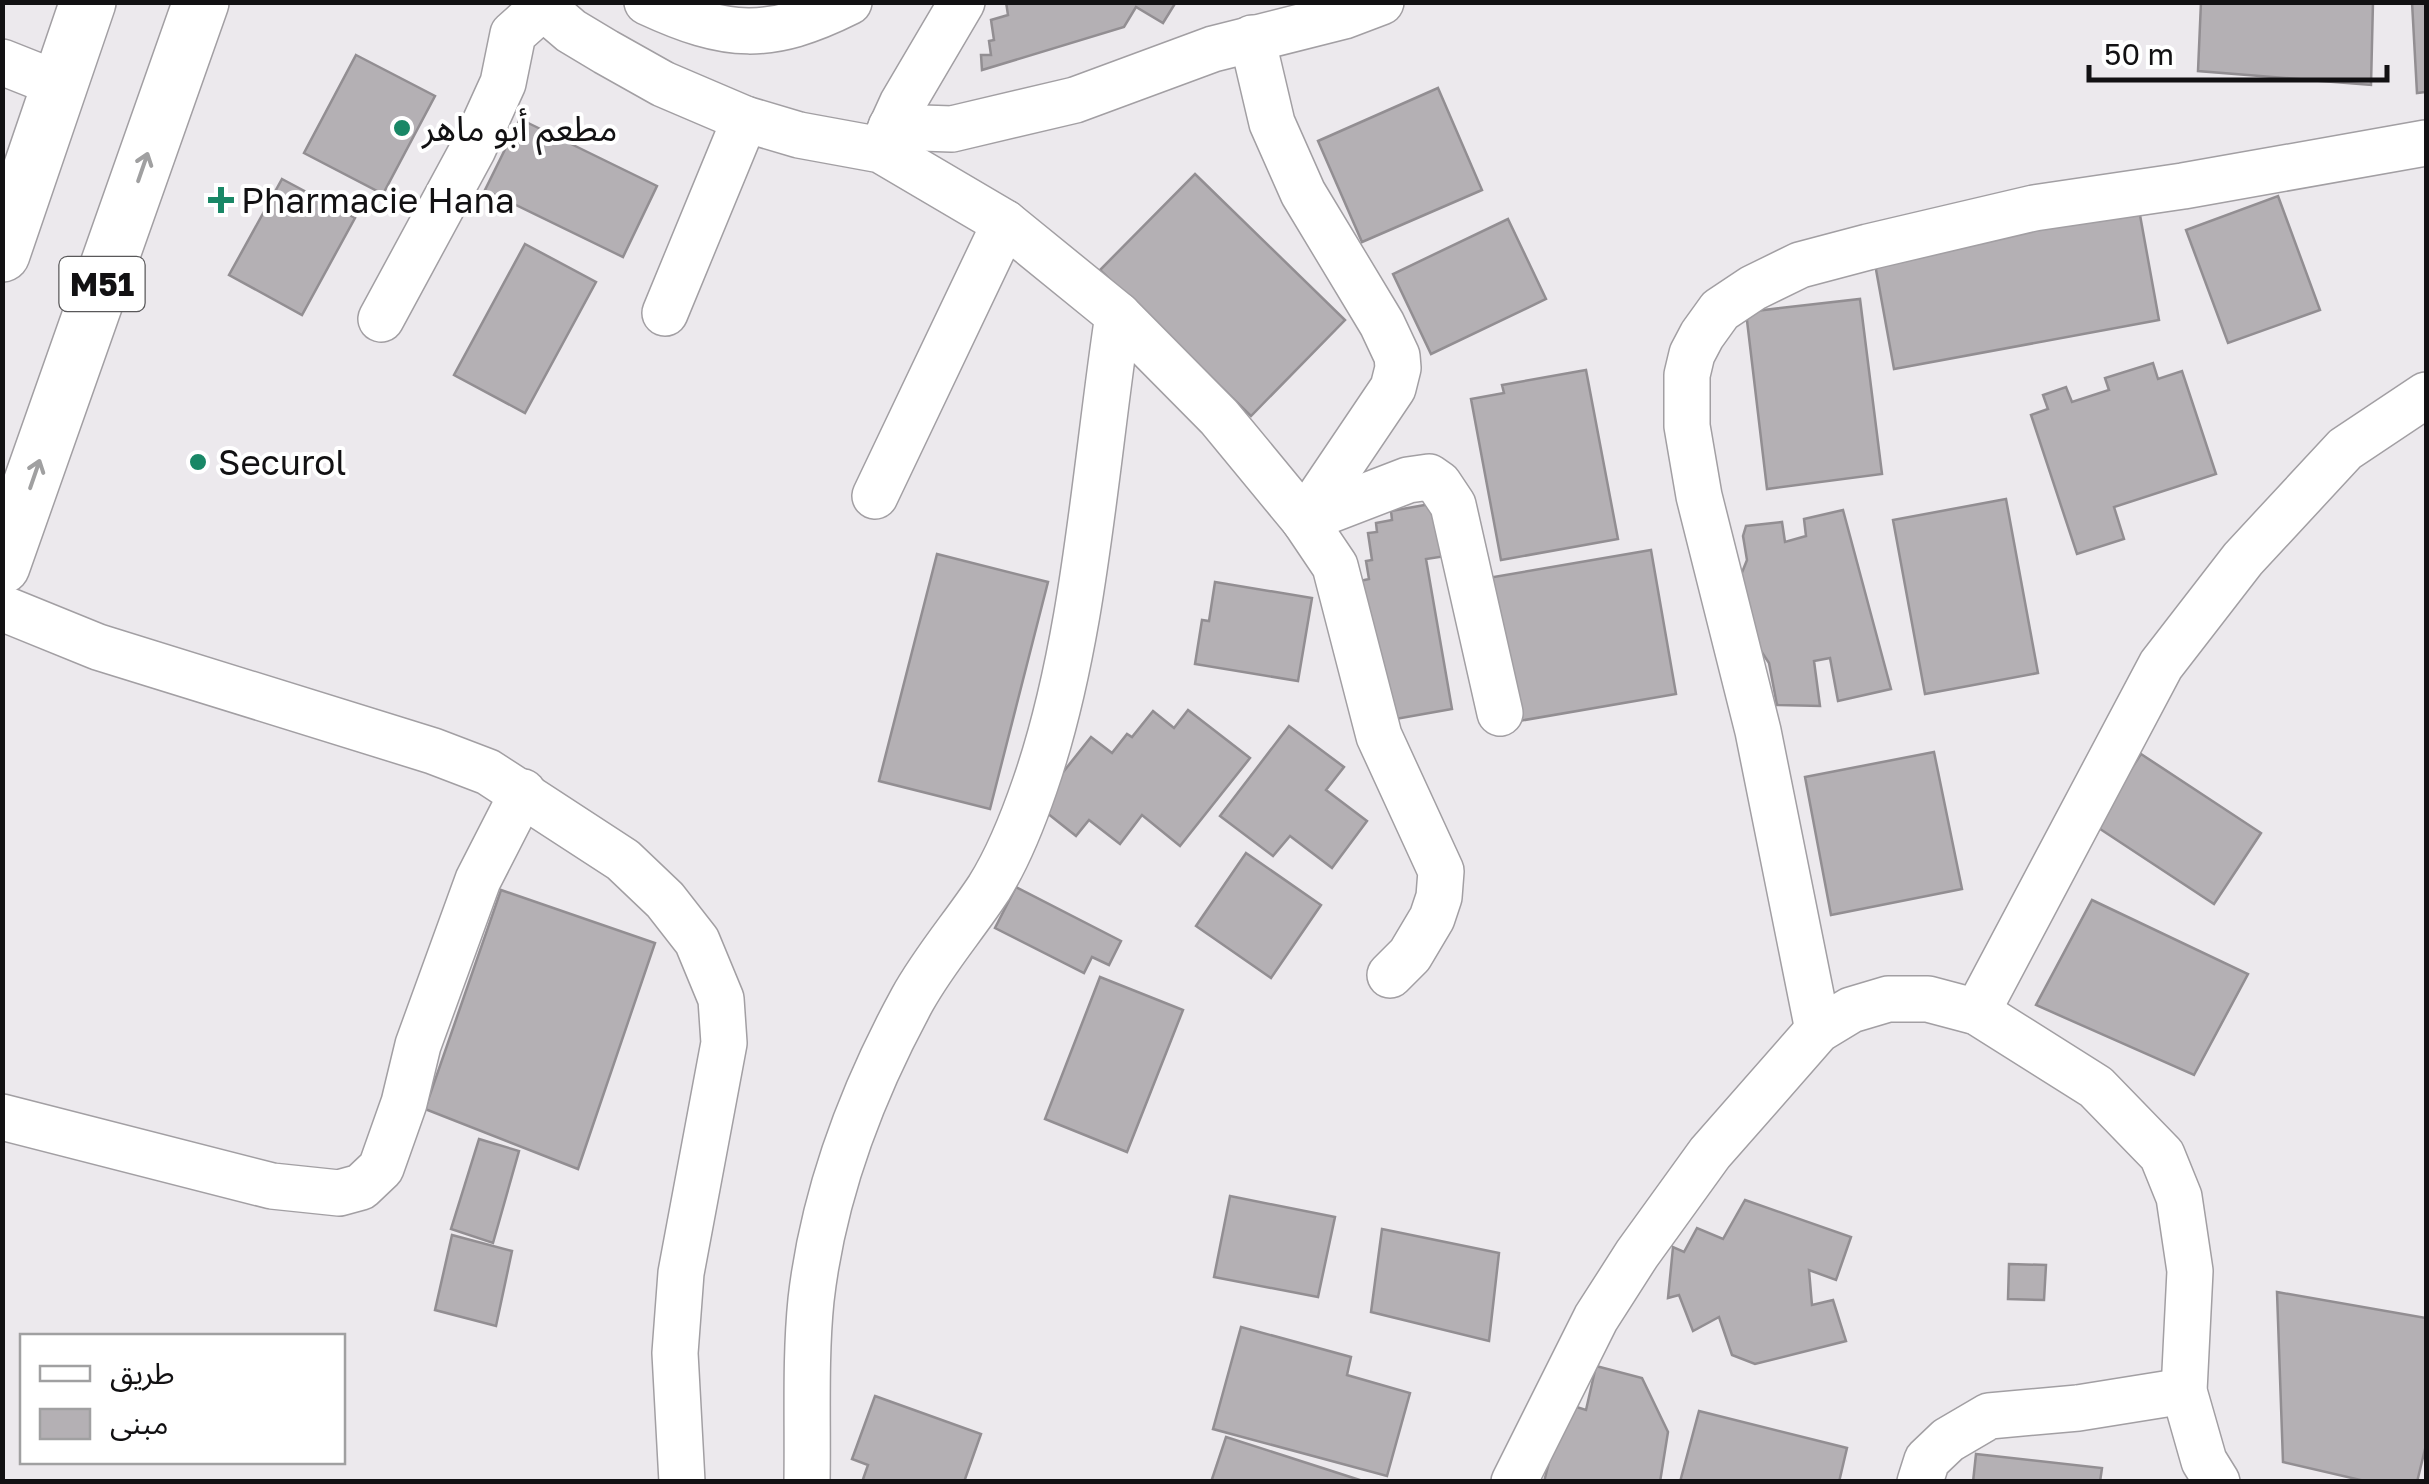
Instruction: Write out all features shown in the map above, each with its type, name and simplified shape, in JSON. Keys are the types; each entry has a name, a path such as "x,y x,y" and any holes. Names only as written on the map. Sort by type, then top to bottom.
{"highway":[{"path":"2,254 88,2"},
{"name":"M51","path":"2,566 201,2"}],"street":[{"path":"647,2 702,24 746,32 804,23 849,2"},
{"path":"886,139 924,64 962,2"},
{"path":"381,320 474,149 503,83 513,34 540,5 571,30 664,84 745,119 799,135 886,139 996,120 1075,100 1252,38 1344,16 1381,2"},
{"path":"1252,38 1272,123 1303,194 1382,324 1398,368 1393,388 1304,520"},
{"path":"2,62 60,85"},
{"path":"664,313 745,119"},
{"path":"886,139 1004,223 1118,315 1219,417 1304,520 1335,566 1379,736 1441,870 1439,897 1432,918 1410,955 1390,974"},
{"path":"1818,1030 1758,731 1699,496 1687,426 1687,375 1702,335 1720,310 1753,288 1817,260 2034,208 2426,143"},
{"path":"876,496 1004,223"},
{"path":"807,1482 811,1304 830,1203 854,1126 887,1047 915,995 1011,849 1036,783 1057,709 1078,594 1118,315"},
{"path":"1977,1012 2161,665 2242,559 2345,449 2426,395"},
{"path":"1304,520 1408,480 1428,476 1439,484 1452,505 1500,713"},
{"path":"2,608 117,653 433,751 488,772 623,860 665,900 698,942 721,999 724,1043 681,1273 675,1352 682,1482"},
{"path":"2,1116 272,1186 339,1193 361,1187 381,1168 404,1102 418,1045 478,880 523,792"},
{"path":"1514,1482 1596,1318 1710,1153 1818,1030 1850,1010 1888,999 1928,999 1977,1012 2096,1087 2162,1155 2180,1197 2190,1271 2184,1391 2204,1462 2217,1482"},
{"path":"1920,1482 1928,1460 1948,1440 1989,1416 2078,1408 2184,1391"}],"building":[{"path":"1006,2 1176,2 1163,23 1136,7 1124,27 982,70 981,55 991,55 989,41 994,40 991,20 1008,15"},
{"path":"2201,2 2373,2 2371,85 2198,71"},
{"path":"2412,2 2426,2 2426,92 2417,93"},
{"path":"356,55 435,96 383,194 304,153"},
{"path":"1438,88 1482,190 1362,242 1318,141"},
{"path":"520,119 657,186 623,257 485,190"},
{"path":"1195,174 1345,320 1251,416 1100,270"},
{"path":"282,179 355,218 302,315 229,275"},
{"path":"2278,196 2320,310 2228,343 2186,230"},
{"path":"2138,204 2159,320 1894,369 1873,253"},
{"path":"1508,219 1546,299 1431,354 1393,274"},
{"path":"525,244 596,282 525,413 454,375"},
{"path":"1860,299 1882,474 1767,489 1746,312"},
{"path":"2153,363 2158,379 2182,371 2216,474 2114,507 2124,539 2077,554 2031,415 2048,409 2043,395 2066,387 2072,402 2109,390 2105,378"},
{"path":"1586,370 1618,539 1501,560 1471,399 1504,393 1502,385"},
{"path":"2006,499 2038,673 1925,694 1893,520"},
{"path":"1436,503 1446,556 1426,559 1452,709 1384,721 1360,581 1369,579 1366,561 1372,560 1368,533 1377,532 1376,523 1392,520 1391,511"},
{"path":"1843,510 1891,689 1838,701 1830,658 1814,661 1820,706 1777,705 1769,663 1753,639 1741,575 1747,560 1743,536 1746,526 1782,522 1785,542 1806,536 1804,519"},
{"path":"1651,550 1676,694 1513,722 1488,578"},
{"path":"937,554 1048,582 990,809 879,781"},
{"path":"1215,582 1312,598 1298,681 1195,664 1202,620 1209,621"},
{"path":"1188,710 1250,758 1180,846 1142,815 1120,844 1089,820 1076,836 1037,805 1091,737 1112,753 1127,734 1132,737 1153,711 1174,728"},
{"path":"1289,726 1344,767 1326,790 1367,821 1332,868 1290,836 1273,856 1220,816"},
{"path":"1934,752 1962,889 1831,915 1805,777"},
{"path":"2141,754 2261,833 2214,904 2094,825"},
{"path":"1246,853 1321,905 1271,978 1196,926"},
{"path":"1016,887 1121,941 1109,965 1092,957 1084,973 995,928"},
{"path":"501,890 655,943 578,1169 425,1109"},
{"path":"2092,900 2248,974 2194,1075 2036,1005"},
{"path":"1100,977 1183,1010 1127,1152 1045,1119"},
{"path":"479,1139 519,1151 493,1243 451,1229"},
{"path":"1230,1196 1335,1217 1318,1297 1214,1277"},
{"path":"1745,1200 1851,1237 1836,1280 1809,1270 1812,1305 1833,1300 1846,1341 1755,1364 1732,1355 1719,1317 1693,1331 1679,1295 1668,1298 1673,1247 1684,1252 1697,1228 1723,1239"},
{"path":"1382,1229 1499,1253 1489,1341 1371,1312"},
{"path":"452,1235 512,1251 496,1326 435,1310"},
{"path":"2009,1264 2046,1265 2044,1300 2008,1299"},
{"path":"2277,1292 2426,1318 2426,1445 2417,1482 2369,1482 2283,1462"},
{"path":"1241,1327 1351,1357 1347,1375 1410,1393 1387,1476 1213,1429"},
{"path":"1596,1366 1642,1378 1668,1432 1660,1482 1544,1482 1564,1403 1586,1410"},
{"path":"875,1396 981,1434 964,1482 862,1482 868,1465 852,1459"},
{"path":"1699,1411 1847,1448 1839,1482 1680,1482"},
{"path":"1226,1437 1366,1482 1211,1482"},
{"path":"1976,1454 2102,1468 2100,1482 1973,1482"}],"place":[{"name":"مطعم أبو ماهر","path":"402,128"},
{"name":"Pharmacie Hana","path":"221,200"},
{"name":"Securol","path":"198,462"}]}
